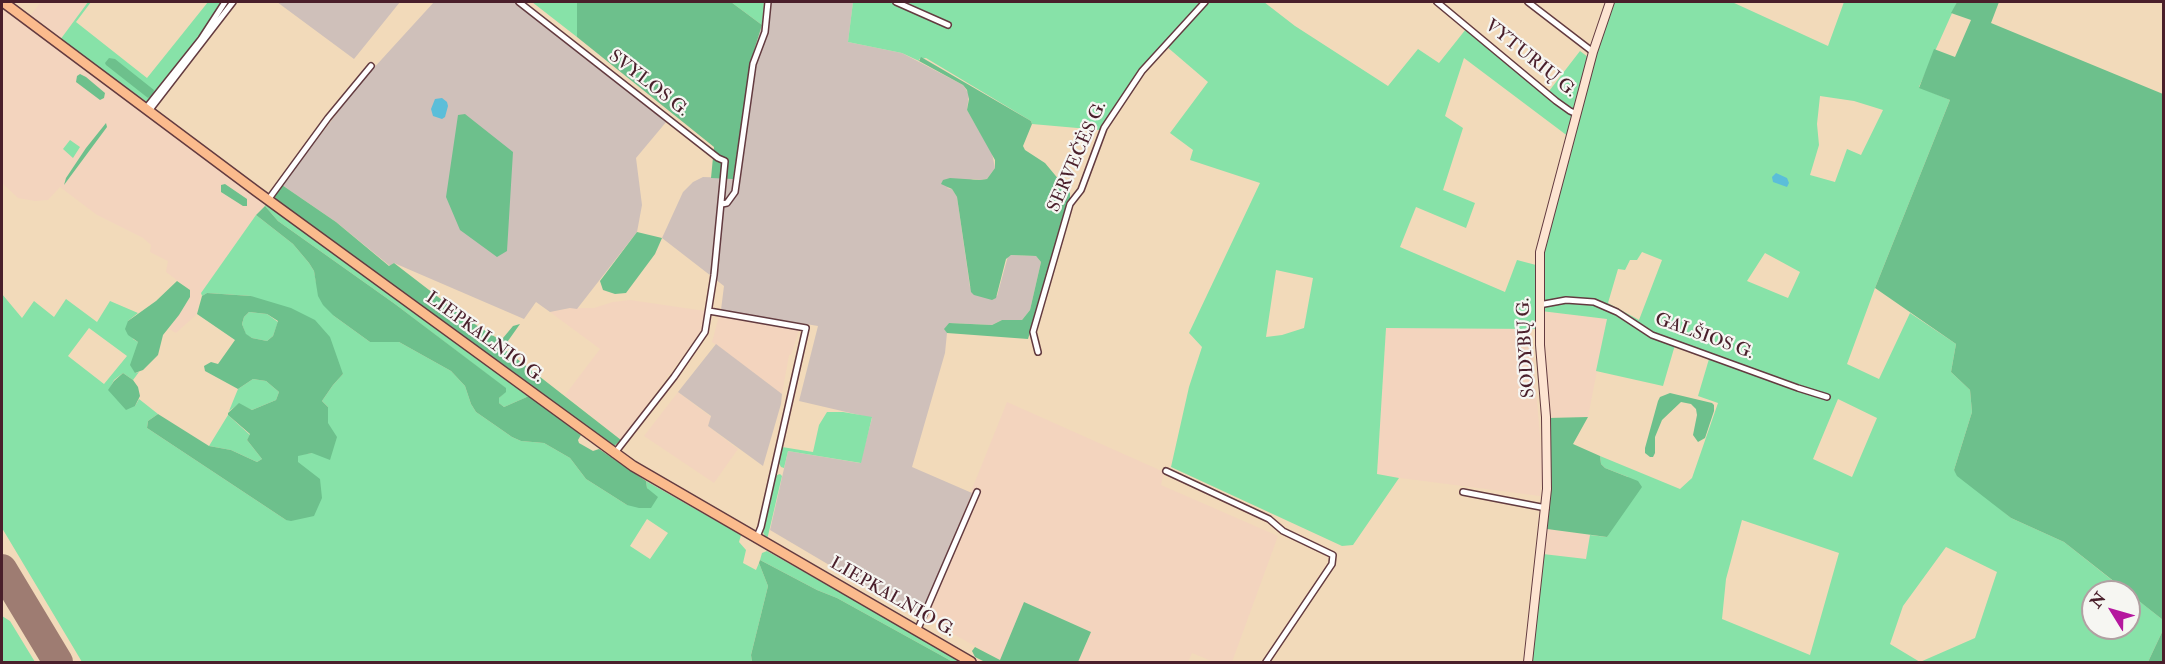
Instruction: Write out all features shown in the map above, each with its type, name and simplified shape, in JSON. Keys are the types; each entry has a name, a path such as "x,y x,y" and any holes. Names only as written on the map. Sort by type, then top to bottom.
{"highway":[{"name":"LIEPKALNIO G.","path":"3,2 99,68 148,110 268,200 614,454 651,478 971,663"}],"main road":[{"name":"SODYBŲ G.","path":"1528,663 1546,508 1547,452 1539,265 1542,244 1593,52 1610,2"}],"street":[{"path":"148,110 201,39 225,2"},
{"path":"148,110 233,2"},
{"name":"SVYLOS G.","path":"519,2 718,158 725,161 722,204"},
{"path":"614,454 701,340 707,326 722,204 728,203 735,192 753,64 765,32 768,2"},
{"path":"896,2 948,25"},
{"name":"SERVEČĖS G.","path":"1038,352 1034,332 1070,204 1081,190 1104,128 1142,71 1205,2"},
{"name":"VYTURIŲ G.","path":"1437,2 1556,101 1577,114"},
{"path":"1528,2 1593,52"},
{"path":"268,200 328,118 371,66"},
{"name":"GALŠIOS G.","path":"1539,305 1566,300 1594,302 1617,312 1652,335 1827,397"},
{"path":"709,311 806,328 761,527 756,539"},
{"path":"1166,471 1269,519 1283,531 1333,555 1332,564 1266,663"},
{"path":"917,631 977,492"},
{"path":"1463,492 1546,508"}],"shaded area":[{"path":"41,2 88,2 60,40 29,17"},
{"path":"277,2 400,2 354,59"},
{"path":"434,2 515,2 667,121 636,158 642,205 637,232 577,309 550,312 536,302 524,319 394,263 390,266 336,222 282,185 361,82"},
{"path":"764,2 853,2 848,42 902,53 963,85 969,94 967,110 992,153 995,168 987,179 973,179 947,188 952,189 957,197 970,287 997,296 1008,256 1036,256 1041,262 1030,310 1022,320 1002,320 992,325 949,323 945,329 947,333 945,353 912,467 972,493 921,616 770,530 788,451 860,463 872,418 799,401 818,326 721,310 724,286 662,238 683,192 693,182 703,177 733,178 752,57 762,25"},
{"path":"2,4 265,202 265,206 256,215 201,293 197,314 176,333 169,329 190,297 190,290 166,272 168,261 150,252 151,245 143,238 97,215 60,187 48,200 35,201 18,198 2,183"},
{"path":"630,300 705,311 701,331 621,440 565,395 600,349 550,312 570,308 594,308"},
{"path":"1541,311 1607,319 1588,417 1548,418"},
{"path":"719,316 799,330 791,355 789,355 782,394 712,342"},
{"path":"1386,328 1531,328 1543,473 1540,496 1377,475"},
{"path":"716,344 782,394 763,466 708,426 711,416 678,392"},
{"path":"678,392 711,417 708,426 738,449 714,483 644,436"},
{"path":"1007,402 1164,472 1161,485 1278,536 1232,662 1214,662 1192,653 1188,662 1078,662 1091,632 1000,660 921,616"},
{"path":"1547,529 1590,535 1586,559 1543,554"}],"green space":[{"path":"88,2 91,2 76,22 147,78 208,2 224,2 198,40 147,102 60,40"},
{"path":"532,2 581,2 577,4 577,37"},
{"path":"731,2 764,2 762,25"},
{"path":"731,2 762,25 752,57 733,179 711,178 714,147 577,37 577,3"},
{"path":"853,2 1203,2 1142,69 1100,130 1032,124 1031,121 926,58 919,59 919,61 902,53 848,42"},
{"path":"1206,2 1264,2 1295,26 1388,86 1418,49 1439,63 1466,29 1546,95 1580,51 1588,57 1569,137 1464,58 1445,116 1463,128 1443,190 1475,203 1466,228 1416,207 1400,247 1505,292 1517,260 1536,265 1535,329 1386,328 1377,474 1399,478 1353,545 1342,546 1171,467 1189,387 1202,347 1189,333 1260,183 1190,160 1193,150 1170,133 1208,82 1166,46","holes":["1276,270 1313,278 1304,328 1266,337"]},
{"path":"1613,2 1732,2 1828,46 1844,2 1957,2 1919,87 1950,100 1847,364 1879,379 1910,313 1956,344 1951,372 1970,390 1972,412 1954,470 2011,518 2064,542 2112,580 2081,580 2081,640 2141,640 2141,603 2163,620 2163,630 2148,662 1920,662 1531,662 1543,554 1586,559 1590,535 1607,537 1628,477 1605,468 1601,464 1600,456 1680,489 1692,478 1718,403 1698,396 1709,359 1675,345 1663,386 1596,371 1607,319 1541,311 1542,259 1598,47","holes":["1820,96 1854,101 1883,110 1861,155 1847,149 1835,182 1810,175 1819,145 1817,124","1642,252 1662,260 1639,320 1608,303 1618,269 1625,270 1630,260 1637,260","1765,253 1800,272 1788,298 1747,281","1838,399 1877,418 1852,477 1813,459","1742,520 1839,553 1810,655 1722,619 1726,579","1946,547 1997,572 1975,638 1920,662 1890,644 1903,606"]},
{"path":"1957,2 1999,2 1991,23 2163,94 2163,620 2141,603 2141,580 2112,580 2064,542 2011,518 1957,476 1954,470 1972,412 1970,390 1951,372 1956,344 1875,288 1950,100 1919,88 1934,49 1955,57 1971,20 1951,13"},
{"path":"921,57 1031,121 1032,124 1023,146 1025,150 1045,163 1070,193 1070,201 1028,339 947,333 944,329 949,323 992,325 1002,320 1022,320 1030,310 1041,262 1036,256 1011,255 1006,259 996,298 992,300 971,292 957,197 952,189 941,184 943,180 950,178 987,179 995,168 995,160 967,110 969,99 967,90 963,85 919,61"},
{"path":"109,58 115,59 154,90 153,95 148,98 106,65"},
{"path":"80,74 105,93 104,98 100,100 76,82"},
{"path":"465,114 513,152 507,251 497,257 460,230 446,197 458,115"},
{"path":"106,123 107,127 64,185 66,178 86,148"},
{"path":"70,140 80,147 73,158 63,149"},
{"path":"225,184 247,199 247,206 243,206 221,192 221,185"},
{"path":"282,185 336,222 389,266 394,263 468,320 497,338 503,338 513,326 520,324 503,348 621,440 613,447 275,201 275,194"},
{"path":"265,202 529,396 504,407 499,403 499,398 505,392 505,388 395,304 278,221 265,206"},
{"path":"265,206 278,221 395,304 506,388 506,392 499,398 499,403 504,407 529,396 581,435 579,443 593,451 599,449 646,481 647,488 658,497 651,508 627,505 586,479 570,458 544,443 521,441 512,437 476,412 465,386 451,371 399,342 370,342 334,316 318,296 314,271 309,263 293,244 256,215"},
{"path":"256,215 293,244 309,263 334,316 370,342 399,342 451,371 465,386 476,412 512,437 521,441 544,443 570,458 586,479 627,505 650,492 646,481 741,535 739,542 746,550 743,563 756,570 759,563 768,586 751,655 752,662 82,662 2,528 2,294 22,318 34,301 54,317 66,299 97,322 110,301 138,313 128,321 133,339 138,342 135,373 139,372 133,380 123,373 114,380 109,390 135,406 139,399 158,414 148,421 147,428 286,520 298,455 312,453 328,423 328,407 322,401 343,374 251,296 207,293 202,296 201,293","holes":["89,328 127,356 104,384 68,356","647,519 668,533 650,559 630,546"]},
{"path":"637,232 662,238 655,254 626,293 615,294 603,290 600,281"},
{"path":"177,281 190,290 190,297 163,335 158,355 143,370 135,373 130,365 138,342 128,335 125,329 128,321 156,301"},
{"path":"207,293 251,296 291,308 315,320 330,337 343,374 322,401 328,407 328,423 337,437 330,460 312,453 298,456 298,462 320,479 322,498 314,516 286,520 147,428 148,421 158,414 209,446 231,450 257,462 262,459 247,440 250,434 228,413 239,403 252,410 276,400 279,392 266,381 253,379 238,389 205,371 204,366 211,362 218,364 235,340 197,314 202,296","holes":["249,312 267,314 278,321 273,336 267,341 252,338 246,334 242,324"]},
{"path":"249,312 267,314 278,322 273,336 267,341 246,335 242,324"},
{"path":"123,373 133,380 140,396 135,406 126,410 108,390"},
{"path":"253,379 266,381 279,392 276,400 252,410 239,404 229,411 238,389"},
{"path":"1670,393 1712,403 1714,411 1705,438 1698,442 1693,435 1696,409 1691,404 1681,402 1662,420 1655,437 1655,453 1653,457 1650,457 1645,453 1645,448 1658,401 1660,397"},
{"path":"827,412 872,417 861,463 788,451 784,468 781,467 778,461 782,447 813,452 819,425"},
{"path":"228,415 250,435 247,440 262,459 257,462 231,450 209,446"},
{"path":"1588,417 1573,444 1600,456 1601,464 1605,468 1638,481 1642,487 1607,537 1547,529 1551,483 1548,418"},
{"path":"780,474 782,476 767,540 763,532 774,479"},
{"path":"767,551 964,662 953,662 837,598 760,560 762,553"},
{"path":"760,560 837,598 953,662 752,662 751,655 768,586 759,563"},
{"path":"1024,602 1091,632 1078,662 985,662 975,657 972,651 975,647 1000,660"},
{"path":"2,616 10,621 35,662 2,662"},
{"path":"2163,630 2163,662 2148,662"}],"water":[{"path":"442,98 448,106 445,117 442,119 433,116 431,109 435,99"},
{"path":"1776,173 1787,178 1789,183 1787,187 1773,182 1772,177"}],"runway":[{"path":"2,569 58,662"}]}
